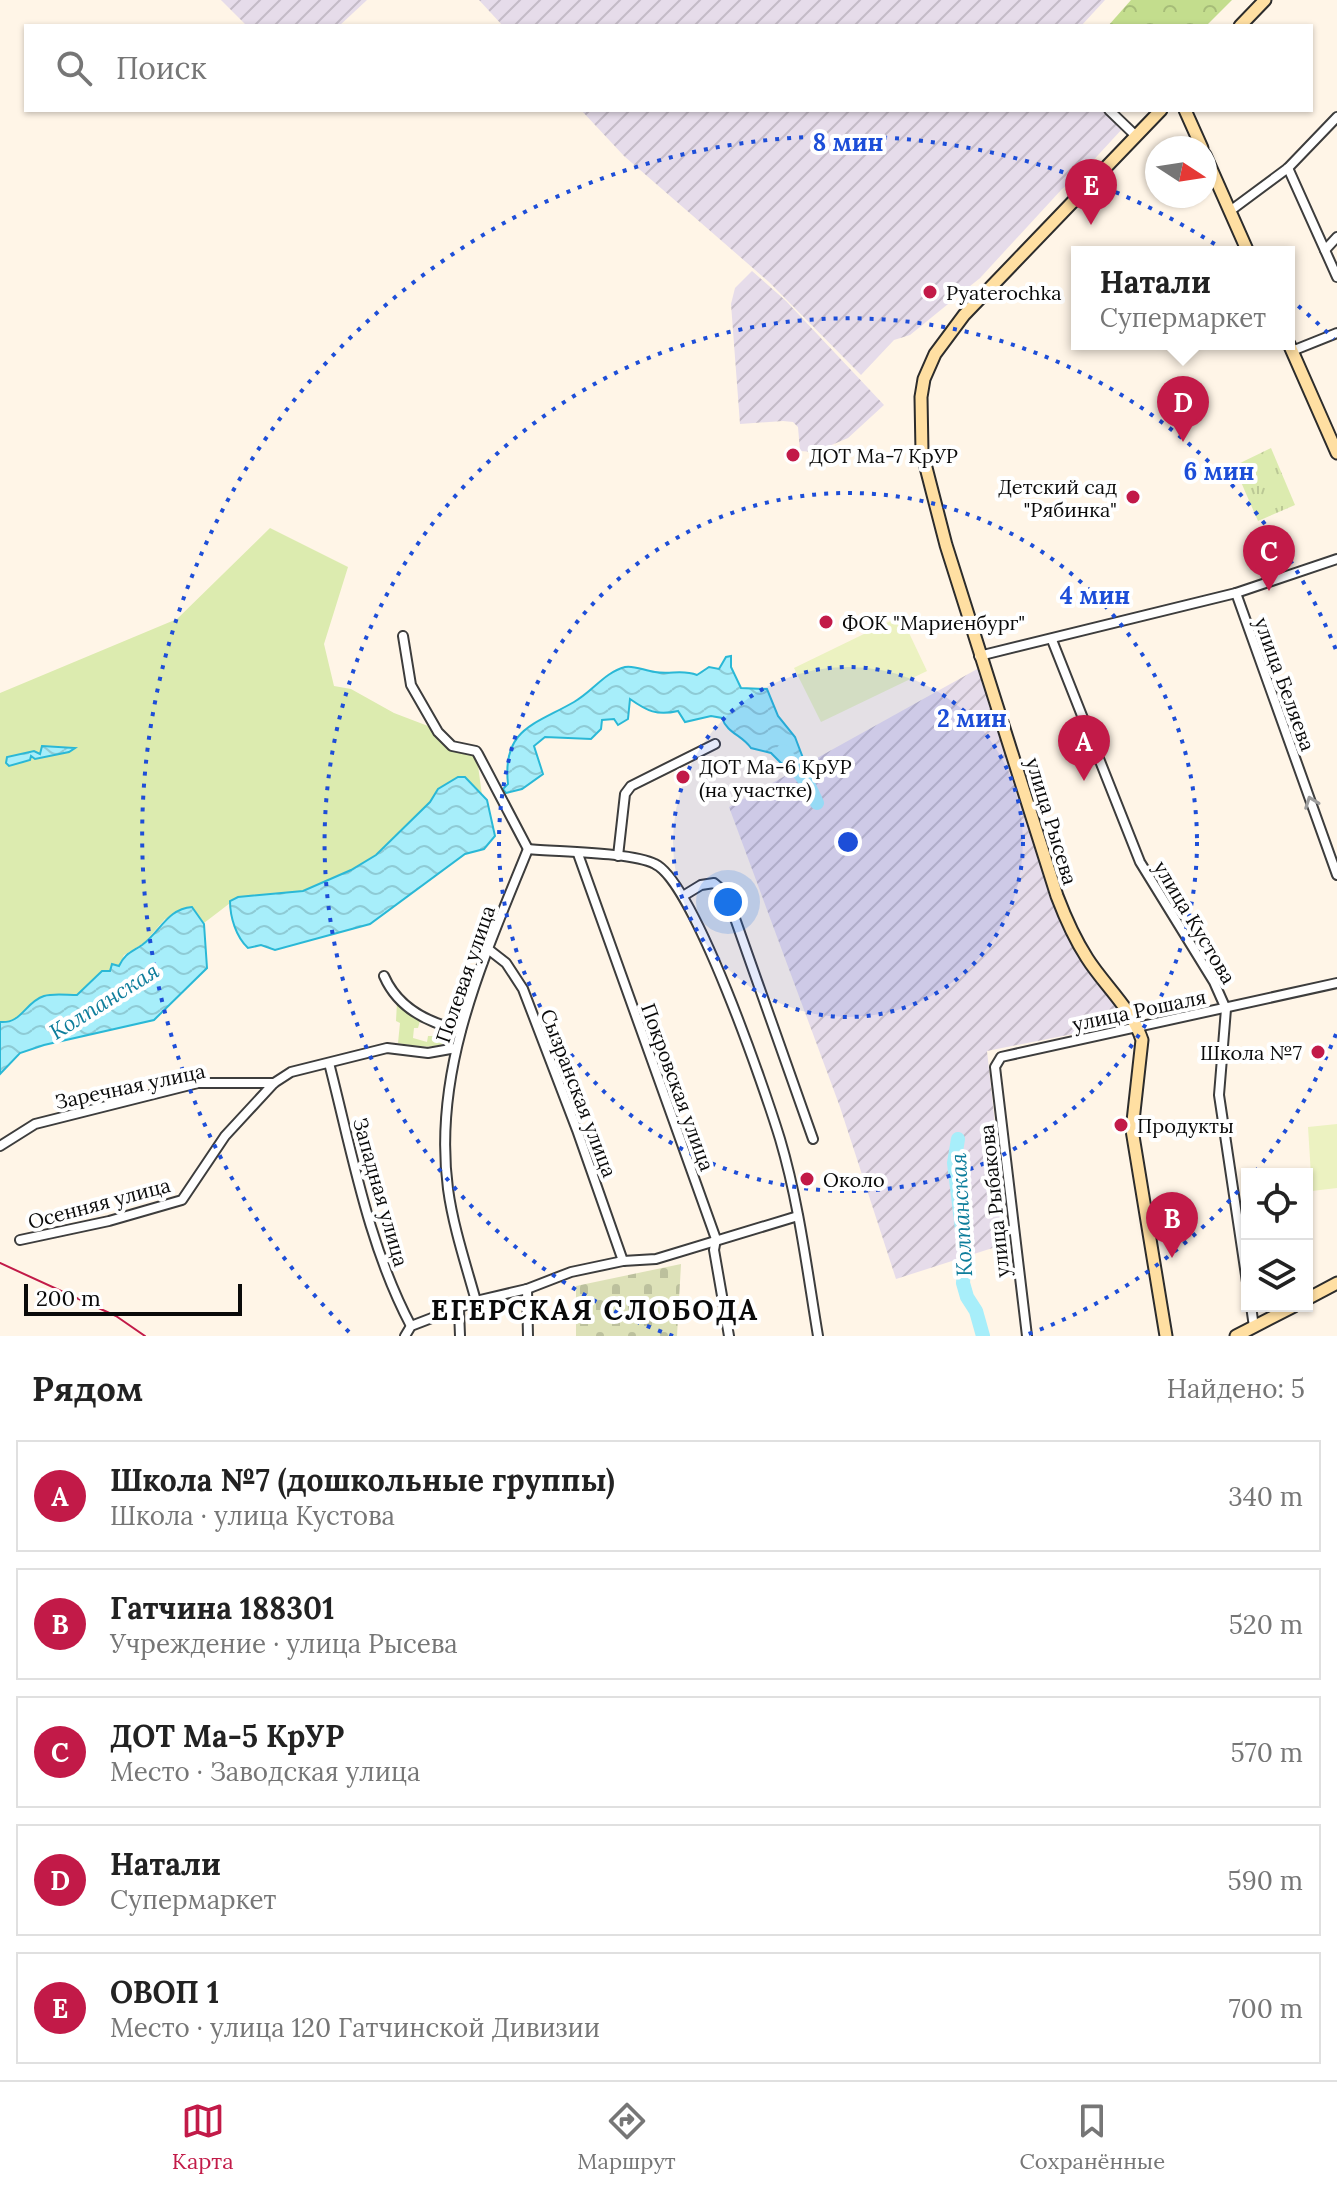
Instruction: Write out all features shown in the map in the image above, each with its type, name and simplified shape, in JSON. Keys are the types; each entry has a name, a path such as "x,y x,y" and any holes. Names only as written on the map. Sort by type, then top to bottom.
{"main road":[{"path":"1242,24 1265,0"},
{"name":"улица Рысева","path":"1137,1026 1087,958 1066,921 979,656 932,494 922,452 919,420 928,367 964,315 1159,112"},
{"path":"1186,112 1197,136"},
{"path":"1217,182 1245,246"},
{"path":"1291,350 1333,435 1337,453"},
{"path":"1137,1026 1142,1040 1132,1130 1166,1336"},
{"path":"1313,1296 1337,1283"},
{"path":"1236,1336 1283,1312"}],"street":[{"path":"1111,112 1136,136"},
{"path":"1230,211 1288,168 1337,117"},
{"path":"1288,168 1337,277"},
{"path":"1325,250 1337,237"},
{"path":"1295,346 1337,333"},
{"path":"979,656 1236,593 1337,559"},
{"name":"улица Беляева","path":"1236,593 1336,871"},
{"path":"403,636 411,685 430,719 452,746 476,751 528,849 618,856 655,863 669,874 683,896 706,942 744,1034 780,1139 798,1216 818,1336"},
{"name":"улица Кустова","path":"1052,640 1140,862 1214,982 1226,1009 1219,1095 1241,1242"},
{"path":"618,856 625,794 631,786 715,744"},
{"name":"Полевая улица","path":"476,1301 448,1191 445,1110 461,1030 488,949 528,849"},
{"name":"Покровская улица","path":"578,854 716,1239 714,1250 729,1336"},
{"path":"683,896 701,885 714,883 726,893 813,1139"},
{"name":"Сызранская улица","path":"488,949 506,963 523,989 623,1261"},
{"path":"384,976 405,1006 424,1019 461,1030"},
{"name":"улица Рошаля","path":"996,1062 1001,1057 1337,983"},
{"path":"274,1083 291,1072 387,1048 428,1053 456,1048"},
{"name":"улица Рыбакова","path":"996,1062 1027,1336"},
{"name":"Западная улица","path":"329,1063 375,1242 396,1298 411,1326"},
{"name":"Заречная улица","path":"0,1146 35,1124 198,1083 274,1083"},
{"name":"Осенняя улица","path":"20,1240 122,1218 182,1200 225,1136 274,1083"},
{"path":"405,1336 411,1326 476,1301 527,1289 571,1272 623,1261 656,1259 798,1216"},
{"path":"527,1289 528,1336"},
{"path":"459,1309 460,1336"},
{"path":"1252,1312 1254,1327"}],"shaded area":[{"path":"221,0 367,0 341,24 245,24"},
{"path":"479,0 1105,0 1083,24 501,24"},
{"path":"583,112 1107,112 1123,128 980,278 910,335 894,340 861,375 769,282 624,156"},
{"path":"752,271 786,301 884,405 848,438 815,452 800,451 798,427 793,422 740,424 731,304 735,288"},
{"path":"979,668 1060,921 1082,960 1128,1023 987,1051 1008,1243 896,1279 840,1107 729,807"}],"green space":[{"path":"1131,0 1232,0 1208,24 1110,24"},
{"path":"1271,448 1295,505 1258,521 1234,466"},
{"path":"270,528 348,567 324,644 334,686 351,689 394,713 428,726 452,746 476,751 482,795 466,778 457,778 438,789 430,802 376,855 351,870 303,891 238,897 204,923 194,912 165,919 144,943 124,955 119,966 102,971 77,995 45,995 32,1002 21,1017 4,1024 0,1022 0,693 177,619"},
{"path":"901,616 927,671 821,722 794,668"},
{"path":"397,1002 420,1021 418,1028 414,1028 413,1038 427,1042 428,1036 448,1036 449,1031 455,1037 435,1046 398,1043 400,1023 396,1021"},
{"path":"1337,1124 1337,1188 1313,1191 1308,1127"},
{"path":"681,1264 677,1336 576,1336 576,1286"}],"water":[{"path":"731,656 731,667 741,688 767,689 778,716 795,737 806,766 781,763 771,753 751,748 727,727 722,718 711,716 685,722 678,711 652,711 630,699 628,719 618,725 614,719 602,720 601,729 591,739 545,737 534,746 543,774 522,789 506,793 503,789 508,784 510,751 524,731 581,698 611,673 628,667 697,675 709,667 719,669 726,657"},
{"path":"42,746 75,748 35,759 31,756 30,760 9,766 6,763 7,757 34,751 40,754"},
{"path":"458,777 465,777 487,800 495,836 484,849 465,854 370,924 275,950 261,945 248,948 240,938 234,926 230,901 238,897 303,891 351,870 376,855 430,802 438,789"},
{"path":"192,907 204,924 207,968 154,1020 20,1053 0,1074 0,1022 13,1020 44,996 77,995 102,971 110,971 112,964 119,966 126,955 149,939 170,916"}],"waterway":[{"name":"Колпанская","path":"783,751 809,786 817,803"},
{"name":"Колпанская","path":"958,1139 954,1163 965,1254 963,1283 983,1336"}],"railway":[{"path":"0,1263 116,1316 145,1336"}],"place":[{"name":"ОВОП 1","path":"1091,225"},
{"name":"Pyaterochka","path":"930,292"},
{"name":"Натали","path":"1183,442"},
{"name":"ДОТ Ма-7 КрУР","path":"793,455"},
{"name":"Детский сад \"Рябинка\"","path":"1133,497"},
{"name":"ДОТ Ма-5 КрУР","path":"1269,591"},
{"name":"ФОК \"Мариенбург\"","path":"826,622"},
{"name":"ДОТ Ма-6 КрУР (на участке)","path":"683,777"},
{"name":"Школа №7 (дошкольные группы)","path":"1084,781"},
{"name":"Школа №7","path":"1318,1052"},
{"name":"Продукты","path":"1121,1125"},
{"name":"Около","path":"807,1179"},
{"name":"Гатчина 188301","path":"1172,1258"}],"district":[{"name":"ЕГЕРСКАЯ СЛОБОДА","path":"595,1310"}]}
